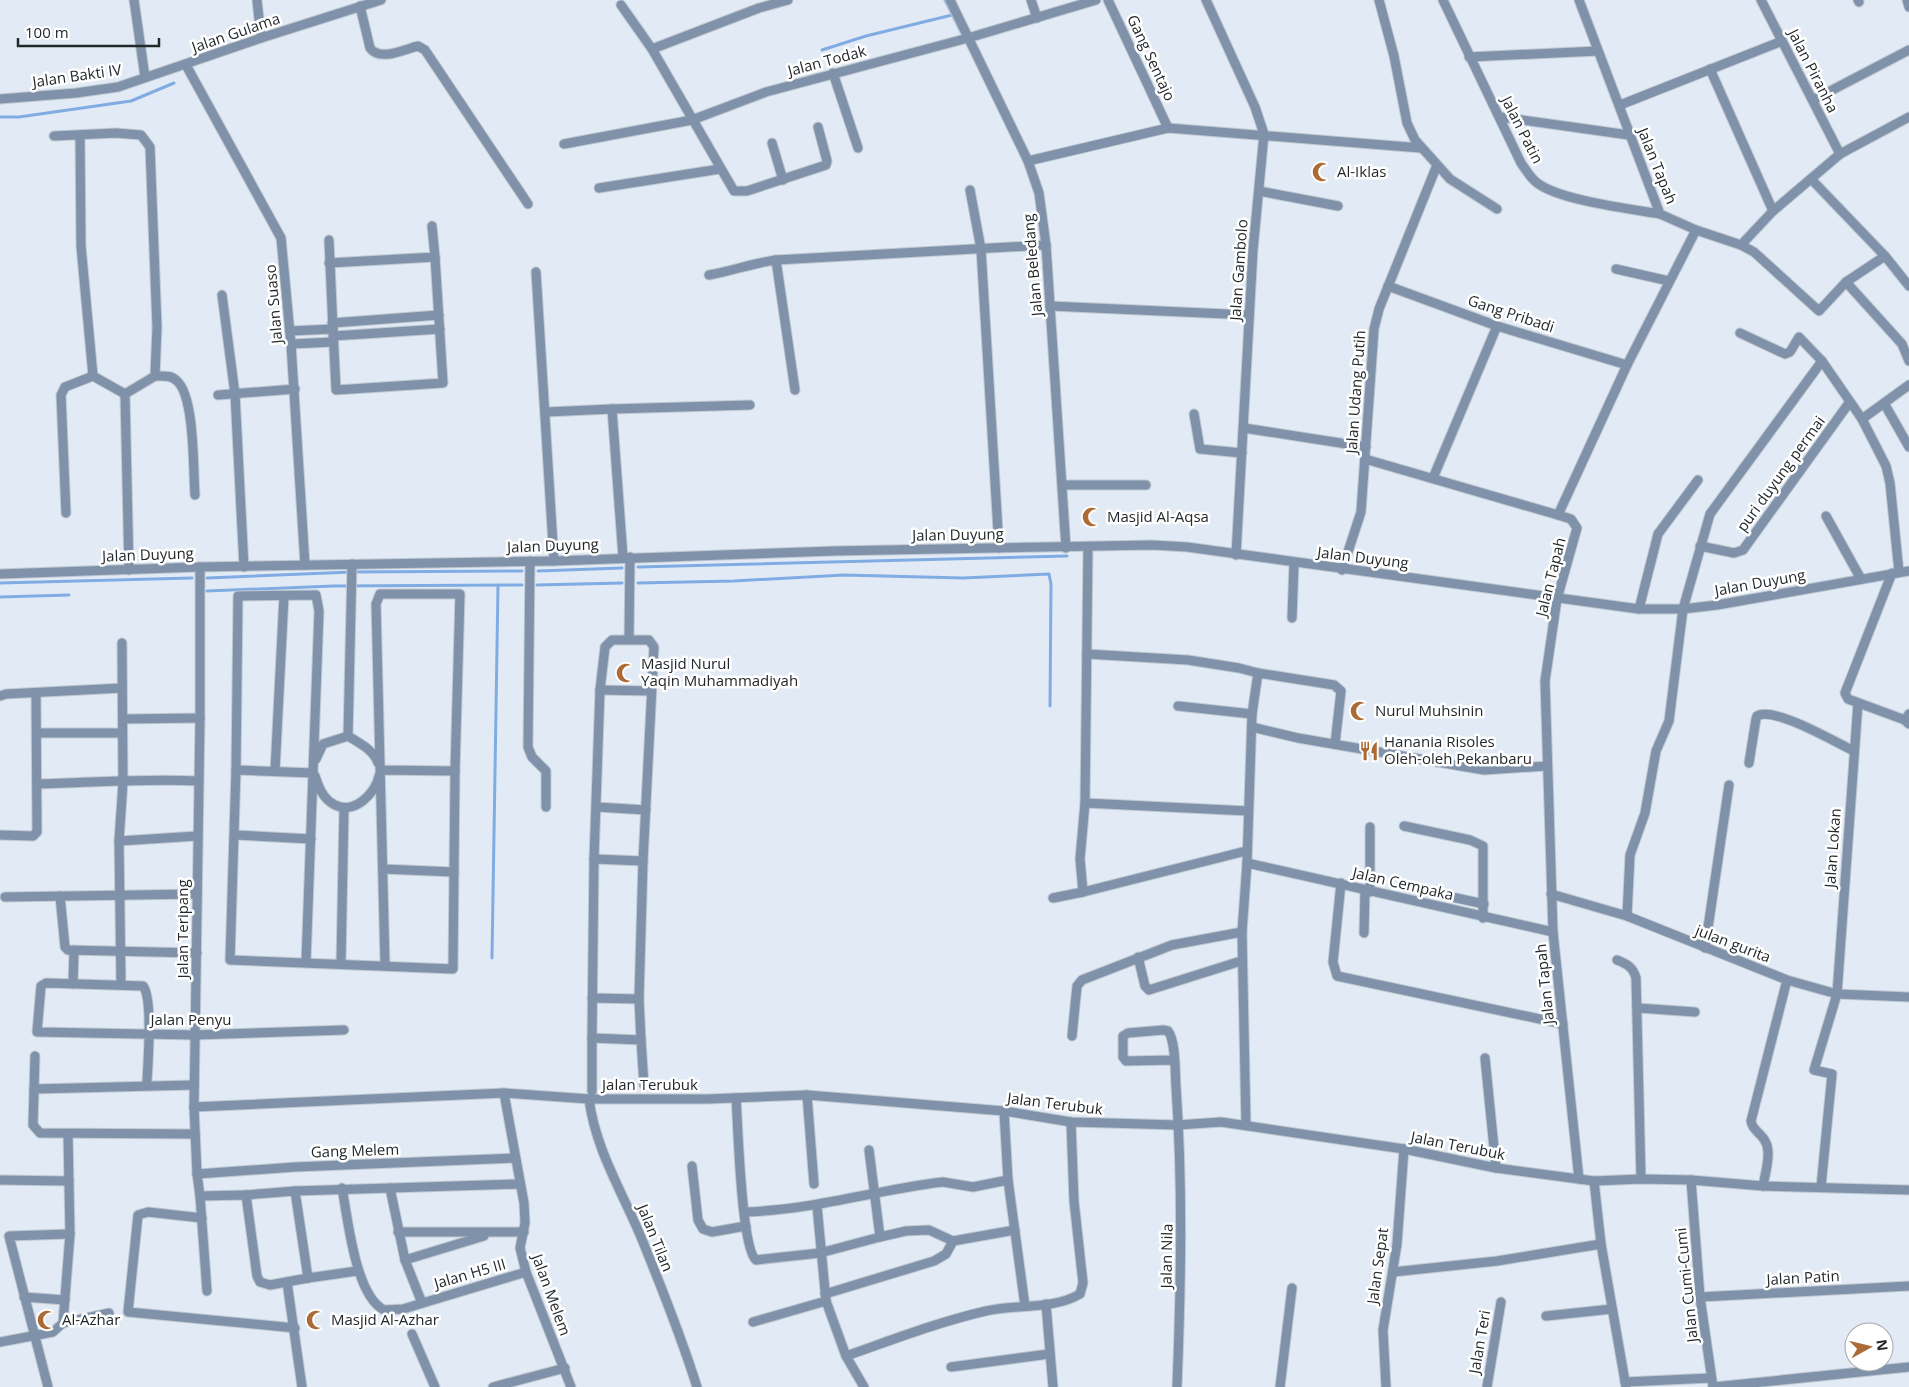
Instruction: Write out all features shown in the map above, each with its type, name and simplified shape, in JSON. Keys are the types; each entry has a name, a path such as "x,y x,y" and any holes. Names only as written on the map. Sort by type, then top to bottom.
{"street":[{"path":"134,0 145,77"},
{"path":"257,0 261,38"},
{"name":"Jalan Gulama","path":"186,65 261,38 381,0"},
{"path":"652,49 759,8 788,0"},
{"name":"Jalan Beledang","path":"950,0 1028,161 1039,193 1046,245 1066,548"},
{"path":"1031,0 1037,18"},
{"name":"Jalan Todak","path":"564,144 692,120 766,92 968,38 1096,0"},
{"name":"Gang Sentajo","path":"1108,0 1168,128"},
{"name":"Jalan Gambolo","path":"1206,0 1254,107 1264,134 1249,315 1236,555"},
{"path":"1380,0 1394,56 1407,124 1421,148 1458,186 1497,209"},
{"name":"Jalan Patin","path":"1443,0 1469,58 1501,117 1521,163 1536,183 1593,203 1660,214"},
{"name":"Jalan Tapah","path":"1579,0 1660,214 1696,230 1669,280 1558,515 1571,519 1577,528 1557,599 1545,681 1551,894 1553,932 1579,1179"},
{"name":"Jalan Piranha","path":"1761,0 1840,154"},
{"path":"1907,0 1909,6"},
{"path":"621,5 652,49 731,188 738,193 783,180 827,164 818,127"},
{"path":"360,6 370,48 374,53 383,55 418,46 425,50 528,204"},
{"path":"1620,105 1782,41"},
{"path":"1813,100 1909,50"},
{"path":"1469,58 1598,51"},
{"name":"Jalan Bakti IV","path":"0,99 109,88 186,65"},
{"name":"Jalan Suaso","path":"186,65 281,238 291,344 305,565"},
{"path":"1710,69 1773,211"},
{"path":"833,73 858,148"},
{"path":"1501,117 1629,135"},
{"path":"1741,245 1773,211 1812,180 1840,154 1909,117"},
{"path":"1028,161 1168,128 1264,134 1421,148"},
{"path":"54,136 116,133 141,135 148,141 150,147 157,327 155,376"},
{"path":"80,136 81,246 93,376"},
{"path":"772,143 783,180"},
{"name":"Jalan Udang Putih","path":"1342,570 1361,512 1374,329 1388,286 1437,165"},
{"path":"599,188 720,169"},
{"path":"1812,180 1885,256 1909,286"},
{"path":"970,190 981,249 999,548"},
{"path":"1259,191 1338,206"},
{"path":"329,240 336,390 443,383 432,226"},
{"path":"1696,230 1741,245 1754,252 1819,311 1846,282 1885,256"},
{"path":"709,275 735,271 756,263 776,260 1046,245"},
{"path":"329,263 435,257"},
{"path":"776,260 795,390"},
{"path":"1616,269 1669,280"},
{"path":"536,272 554,561"},
{"path":"1846,282 1902,344 1909,361"},
{"name":"Gang Pribadi","path":"1388,286 1498,326 1628,365"},
{"path":"222,295 235,394 244,567"},
{"path":"1050,306 1249,315"},
{"path":"291,344 333,332 439,315"},
{"path":"1433,478 1498,326"},
{"path":"290,331 333,332 440,329"},
{"path":"1740,333 1785,354 1790,352 1798,337 1822,361 1849,403 1862,419 1886,466 1890,483 1900,572 1845,689 1848,699 1858,704 1908,720"},
{"path":"1627,916 1630,855 1645,813 1656,751 1671,710 1684,609 1710,514 1822,361"},
{"path":"66,513 61,395 65,386 93,376 125,394"},
{"path":"125,394 155,376 173,378 181,385 189,401 195,495"},
{"path":"1862,419 1909,385"},
{"path":"218,395 294,389"},
{"path":"125,394 129,570"},
{"path":"1884,402 1909,447"},
{"name":"puri duyung permai","path":"1700,546 1734,553 1743,550 1849,403"},
{"path":"546,412 750,405"},
{"path":"612,409 626,557 629,639 649,640 654,644 643,861 639,999 644,1085"},
{"path":"1194,414 1200,449 1242,453"},
{"path":"1244,428 1366,447"},
{"path":"1365,459 1558,515"},
{"path":"1639,609 1658,534 1698,480"},
{"path":"1063,485 1146,485"},
{"path":"1826,516 1861,579"},
{"path":"1083,892 1080,859 1085,803 1088,547"},
{"name":"Jalan Duyung","path":"0,574 305,565 352,576 530,562 626,557 999,548 1179,547 1342,570 1454,583 1557,599 1639,609 1684,609 1900,572"},
{"path":"530,562 528,747 532,757 546,771 546,807"},
{"path":"1292,618 1294,563"},
{"name":"Jalan Teripang","path":"200,567 200,718 194,1107 197,1174 207,1291"},
{"path":"348,736 352,576"},
{"path":"306,962 320,611 316,595 238,596 235,835 230,960 341,963 385,964 452,969 460,594 380,594 376,604 385,964"},
{"path":"275,771 284,596"},
{"name":"Jalan Tilan","path":"629,639 612,640 607,644 600,690 594,859 592,1117 600,1145 641,1237 697,1387"},
{"path":"121,984 119,841 123,782 122,643"},
{"path":"1087,654 1188,660 1334,685 1340,691 1335,744"},
{"path":"1246,1125 1241,962 1247,863 1252,714 1258,673"},
{"path":"0,696 3,694 36,694 122,688"},
{"path":"600,690 652,691"},
{"path":"0,835 21,836 36,834 38,784 36,694"},
{"name":"Jalan Lokan","path":"1821,1187 1832,1074 1814,1070 1838,994 1858,704"},
{"path":"1178,706 1252,714"},
{"path":"1749,763 1756,719 1757,716 1764,713 1783,718 1854,751"},
{"path":"123,718 200,718"},
{"path":"1252,727 1335,744 1484,770 1548,766"},
{"path":"37,734 122,733"},
{"path":"348,736 376,757 380,770 378,782 364,801 344,808 335,806 322,794 313,773 317,755 323,744 348,736"},
{"path":"236,770 313,773"},
{"path":"380,770 455,771"},
{"path":"38,784 123,782 148,778 198,781"},
{"path":"1705,948 1729,785"},
{"path":"1085,803 1248,811"},
{"path":"597,807 646,810"},
{"path":"341,963 344,808"},
{"path":"1404,826 1480,843 1484,851 1484,918"},
{"path":"1364,933 1368,891 1370,827"},
{"path":"235,835 311,839"},
{"path":"119,841 197,836"},
{"path":"1053,898 1246,851"},
{"path":"594,859 643,861"},
{"name":"Jalan Cempaka","path":"1247,863 1484,918 1553,932"},
{"path":"383,869 454,872"},
{"path":"1341,884 1333,962 1333,970 1337,976 1563,1024"},
{"path":"1406,887 1484,904"},
{"path":"5,897 197,894"},
{"name":"julan gurita","path":"1551,894 1627,916 1787,980 1838,994 1909,997"},
{"path":"1437,907 1439,895"},
{"path":"60,896 65,947 74,950 197,953"},
{"path":"1072,1036 1077,986 1082,980 1138,957 1192,939 1242,932"},
{"path":"74,950 73,984 142,985 147,991 147,1081"},
{"path":"1138,957 1145,986 1149,990 1241,962"},
{"path":"1617,960 1626,963 1633,969 1636,978 1641,1179"},
{"path":"1763,1186 1768,1149 1766,1141 1752,1126 1751,1121 1787,980"},
{"name":"Jalan Penyu","path":"73,984 46,983 41,986 37,1032 195,1035 344,1030"},
{"path":"592,998 639,999"},
{"path":"1638,1008 1695,1012"},
{"name":"Jalan Nila","path":"1174,1060 1126,1061 1123,1057 1123,1036 1128,1033 1168,1031 1172,1038 1174,1060 1178,1125 1182,1202 1178,1387"},
{"path":"592,1038 642,1040"},
{"path":"35,1056 34,1128 42,1134 195,1134"},
{"path":"1485,1058 1496,1168"},
{"path":"34,1089 194,1085"},
{"name":"Jalan Terubuk","path":"194,1107 504,1093 736,1098 807,1095 1004,1111 1071,1122 1178,1125 1221,1122 1404,1149 1496,1168 1594,1181 1641,1179 1691,1180 1763,1186 1909,1190"},
{"name":"Jalan Melem","path":"504,1093 525,1213 524,1232 520,1248 526,1272 571,1387"},
{"path":"807,1095 814,1184"},
{"path":"736,1098 746,1226 750,1252 756,1260 820,1253 906,1231 929,1230 953,1240 1015,1230"},
{"path":"1004,1111 1008,1180 1025,1306"},
{"path":"846,1356 987,1310 1046,1304 1073,1298 1083,1290 1074,1201 1071,1122"},
{"path":"63,1323 70,1234 68,1134"},
{"name":"Jalan Sepat","path":"1386,1387 1384,1330 1397,1244 1404,1149"},
{"path":"869,1150 880,1237"},
{"name":"Gang Melem","path":"197,1174 295,1167 515,1158"},
{"path":"692,1166 698,1220 703,1229 712,1232 746,1226"},
{"path":"0,1180 69,1181"},
{"path":"745,1212 817,1206 874,1193 943,1182 974,1187 1008,1180"},
{"name":"Jalan Cumi-Cumi","path":"1691,1180 1700,1298 1712,1384"},
{"path":"1594,1181 1601,1244 1626,1384 1712,1384 1909,1367"},
{"path":"200,1196 246,1195 342,1188 520,1184"},
{"path":"246,1195 257,1276 260,1282 267,1285 357,1271 342,1188"},
{"path":"390,1188 405,1260 422,1303"},
{"path":"295,1191 308,1278"},
{"path":"817,1206 825,1298 846,1356 864,1387"},
{"path":"202,1218 148,1212 137,1216 128,1312 295,1328"},
{"path":"398,1232 524,1232"},
{"path":"405,1260 492,1233"},
{"path":"48,1387 24,1297 4,1237 70,1234"},
{"path":"753,1322 934,1261 946,1254 953,1240"},
{"path":"1392,1272 1497,1261 1601,1244"},
{"name":"Jalan H5 III","path":"357,1271 372,1300 384,1310 403,1309 526,1272"},
{"path":"287,1282 302,1387"},
{"name":"Jalan Patin","path":"1700,1298 1909,1286"},
{"path":"1280,1387 1292,1288"},
{"path":"24,1297 65,1300"},
{"name":"Jalan Teri","path":"1487,1387 1501,1302"},
{"path":"1046,1304 1053,1387"},
{"path":"1546,1316 1612,1309"},
{"path":"0,1342 34,1334 53,1332 63,1323 109,1313"},
{"path":"412,1334 435,1387"},
{"path":"951,1367 1049,1354"},
{"path":"493,1387 564,1368"}],"waterway":[{"path":"945,0 961,32"},
{"path":"822,50 866,36 952,15"},
{"path":"0,117 19,117 131,101 174,83"},
{"path":"638,567 1067,556"},
{"path":"538,571 622,568"},
{"path":"207,578 352,572 522,571"},
{"path":"638,583 734,581 844,575 963,578 1049,574 1051,584 1050,706"},
{"path":"0,583 192,578"},
{"path":"537,585 622,583"},
{"path":"207,591 333,586 522,585"},
{"path":"492,958 498,586"},
{"path":"0,597 69,595"}],"place":[{"name":"Al-Iklas","path":"1322,172"},
{"name":"Masjid Al-Aqsa","path":"1092,517"},
{"name":"Masjid Nurul Yaqin Muhammadiyah","path":"626,673"},
{"name":"Nurul Muhsinin","path":"1360,711"},
{"name":"Hanania Risoles Oleh-oleh Pekanbaru","path":"1369,751"},
{"name":"Al-Azhar","path":"47,1320"},
{"name":"Masjid Al-Azhar","path":"316,1320"}]}
